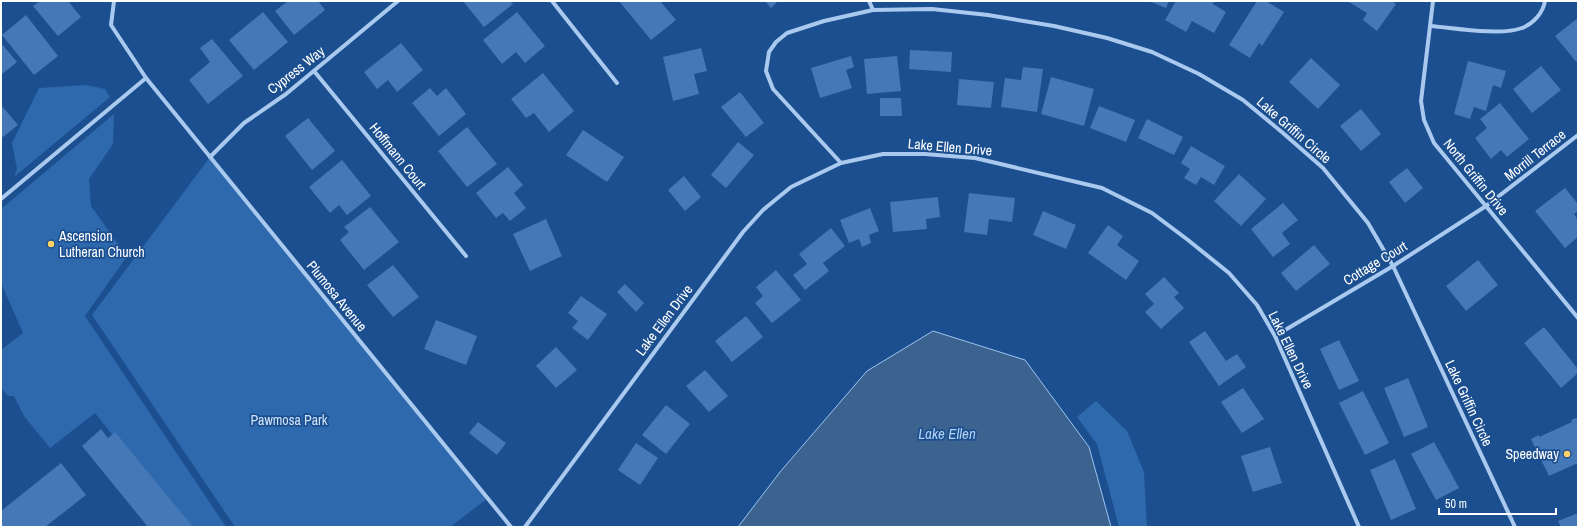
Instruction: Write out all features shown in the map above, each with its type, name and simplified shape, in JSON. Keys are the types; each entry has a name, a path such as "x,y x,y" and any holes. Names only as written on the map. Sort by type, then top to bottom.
{"street":[{"name":"Plumosa Avenue","path":"114,1 111,25 146,78 511,527"},
{"name":"Cypress Way","path":"210,157 244,123 286,94 398,1"},
{"path":"552,1 618,83"},
{"path":"869,1 873,10"},
{"name":"North Griffin Drive","path":"1434,1 1421,101 1424,120 1434,143 1578,318"},
{"path":"1431,26 1507,31 1522,28 1538,18 1545,1"},
{"name":"Lake Griffin Circle","path":"841,163 773,90 766,71 768,52 776,42 787,33 824,21 873,10 932,8 988,15 1054,26 1107,38 1152,52 1199,74 1242,100 1284,133 1323,168 1368,223 1393,266 1515,527"},
{"name":"Hoffmann Court","path":"314,71 466,256"},
{"path":"1,199 146,78"},
{"name":"Morrill Terrace","path":"1486,206 1578,135"},
{"name":"Lake Ellen Drive","path":"525,527 743,232 762,210 791,187 841,163 883,154 924,154 975,158 1102,188 1152,213 1188,240 1228,274 1256,305 1275,336 1359,527"},
{"name":"Cottage Court","path":"1275,336 1393,266 1486,206"}],"green space":[{"path":"86,85 105,89 110,97 14,177 17,169 12,143 39,88"},
{"path":"114,114 113,144 89,179 91,206 118,244 128,255 85,316 226,527 185,527 95,413 50,448 24,416 14,396 8,396 1,388 1,350 23,333 1,283 1,209"},
{"name":"Pawmosa Park","path":"210,157 488,498 450,527 235,527 92,315"},
{"path":"1096,401 1127,431 1144,472 1147,527 1119,527 1097,444 1077,417"}],"water":[{"name":"Lake Ellen","path":"933,331 1025,360 1089,447 1111,527 738,527 780,472 867,371"}],"building":[{"path":"40,1 68,1 81,17 58,36 33,6"},
{"path":"288,1 318,1 325,10 294,35 275,11"},
{"path":"463,1 510,1 513,4 484,27"},
{"path":"619,1 660,1 676,20 651,40"},
{"path":"765,1 778,1 771,8"},
{"path":"1149,1 1169,1 1166,8"},
{"path":"1176,1 1214,1 1213,4 1226,12 1214,33 1192,21 1186,32 1165,20"},
{"path":"1257,1 1266,1 1284,12 1262,46 1259,43 1250,58 1229,45"},
{"path":"1392,1 1396,4 1377,31 1363,20 1367,13 1349,2"},
{"path":"263,12 288,42 254,70 229,40"},
{"path":"517,12 545,46 525,63 516,52 502,64 483,40"},
{"path":"26,15 58,56 34,75 2,35"},
{"path":"1578,18 1578,64 1555,36"},
{"path":"212,39 243,76 208,104 189,80 210,62 200,48"},
{"path":"1,43 17,62 1,75"},
{"path":"401,43 423,70 397,92 388,80 377,89 364,72"},
{"path":"701,48 707,71 694,74 699,94 673,101 663,57"},
{"path":"910,50 952,52 951,72 909,69"},
{"path":"851,56 854,67 846,70 852,88 820,98 811,68"},
{"path":"897,56 901,91 867,94 864,59"},
{"path":"1311,58 1340,85 1318,109 1289,82"},
{"path":"1468,61 1506,71 1501,88 1493,85 1486,111 1474,107 1470,119 1454,114"},
{"path":"1541,66 1561,90 1532,113 1513,89"},
{"path":"1023,67 1043,69 1037,112 1001,107 1005,78 1021,80"},
{"path":"543,73 574,111 549,132 534,113 526,118 511,99"},
{"path":"1051,77 1094,89 1084,126 1041,114"},
{"path":"959,79 994,82 991,108 957,105"},
{"path":"430,88 437,96 446,88 466,114 439,136 412,103"},
{"path":"740,92 764,123 746,137 721,107"},
{"path":"880,98 901,98 902,116 880,116"},
{"path":"1500,103 1529,139 1507,157 1501,150 1491,159 1475,138 1487,128 1480,119"},
{"path":"1,105 18,125 3,137 1,135"},
{"path":"1099,106 1135,120 1126,142 1090,128"},
{"path":"1361,109 1381,134 1361,151 1340,126"},
{"path":"308,118 335,151 312,170 285,136"},
{"path":"1147,119 1183,137 1174,155 1138,138"},
{"path":"467,127 497,164 467,187 438,151"},
{"path":"583,130 624,157 607,182 566,155"},
{"path":"738,142 754,155 726,188 711,175"},
{"path":"1191,146 1225,166 1214,185 1201,177 1196,185 1184,178 1190,169 1181,163"},
{"path":"342,160 371,196 347,215 339,205 330,213 309,187"},
{"path":"508,167 523,185 514,193 526,208 510,221 503,213 496,218 476,193"},
{"path":"1407,168 1423,188 1405,203 1389,182"},
{"path":"1239,174 1266,199 1241,226 1214,201"},
{"path":"684,176 701,197 685,211 668,190"},
{"path":"1565,188 1578,204 1578,211 1574,214 1578,220 1578,237 1565,248 1535,211"},
{"path":"969,193 1015,198 1012,222 989,219 987,235 964,232"},
{"path":"938,197 940,217 926,219 927,229 893,232 890,202"},
{"path":"1283,203 1298,220 1282,233 1290,244 1273,257 1251,229"},
{"path":"370,207 399,242 364,270 340,240 349,232 344,227"},
{"path":"870,208 879,231 869,235 871,243 862,247 859,239 849,243 840,220"},
{"path":"1043,211 1076,225 1066,249 1033,235"},
{"path":"546,219 562,256 530,271 513,234"},
{"path":"1108,225 1123,236 1117,245 1139,261 1126,280 1088,253"},
{"path":"831,228 845,246 823,263 829,271 805,290 793,275 807,264 799,254"},
{"path":"1314,245 1330,264 1296,291 1281,273"},
{"path":"1478,260 1498,285 1466,311 1446,286"},
{"path":"393,265 419,297 393,317 367,285"},
{"path":"776,270 801,300 772,323 755,303 763,296 756,287"},
{"path":"1164,277 1179,293 1174,297 1184,308 1161,329 1145,312 1154,304 1145,294"},
{"path":"625,284 644,303 636,312 617,292"},
{"path":"581,296 607,314 588,340 572,328 578,321 568,313"},
{"path":"746,316 763,337 732,362 715,341"},
{"path":"436,320 477,336 466,365 424,349"},
{"path":"1544,327 1578,369 1578,373 1561,388 1524,343"},
{"path":"1205,331 1226,361 1237,354 1246,367 1219,386 1189,342"},
{"path":"1339,340 1359,381 1339,390 1320,349"},
{"path":"556,347 577,370 556,388 536,366"},
{"path":"705,370 728,396 709,412 686,386"},
{"path":"1408,378 1428,427 1404,437 1384,388"},
{"path":"1243,388 1264,419 1242,433 1221,402"},
{"path":"1363,391 1389,443 1365,455 1339,403"},
{"path":"666,405 690,424 666,454 642,435"},
{"path":"1578,417 1578,463 1549,476 1531,439 1539,435 1539,437 1572,422 1571,420"},
{"path":"478,422 506,443 497,455 469,433"},
{"path":"101,429 108,438 115,432 193,527 148,527 82,446"},
{"path":"1434,442 1459,488 1436,500 1411,454"},
{"path":"636,443 658,458 640,485 618,470"},
{"path":"1270,447 1282,483 1253,492 1241,456"},
{"path":"1395,459 1416,509 1391,520 1370,470"},
{"path":"61,463 86,495 45,527 1,527 1,511"},
{"path":"1578,513 1578,527 1561,527 1558,521"}],"place":[{"name":"Ascension Lutheran Church","path":"51,244"},
{"name":"Speedway","path":"1567,454"}]}
